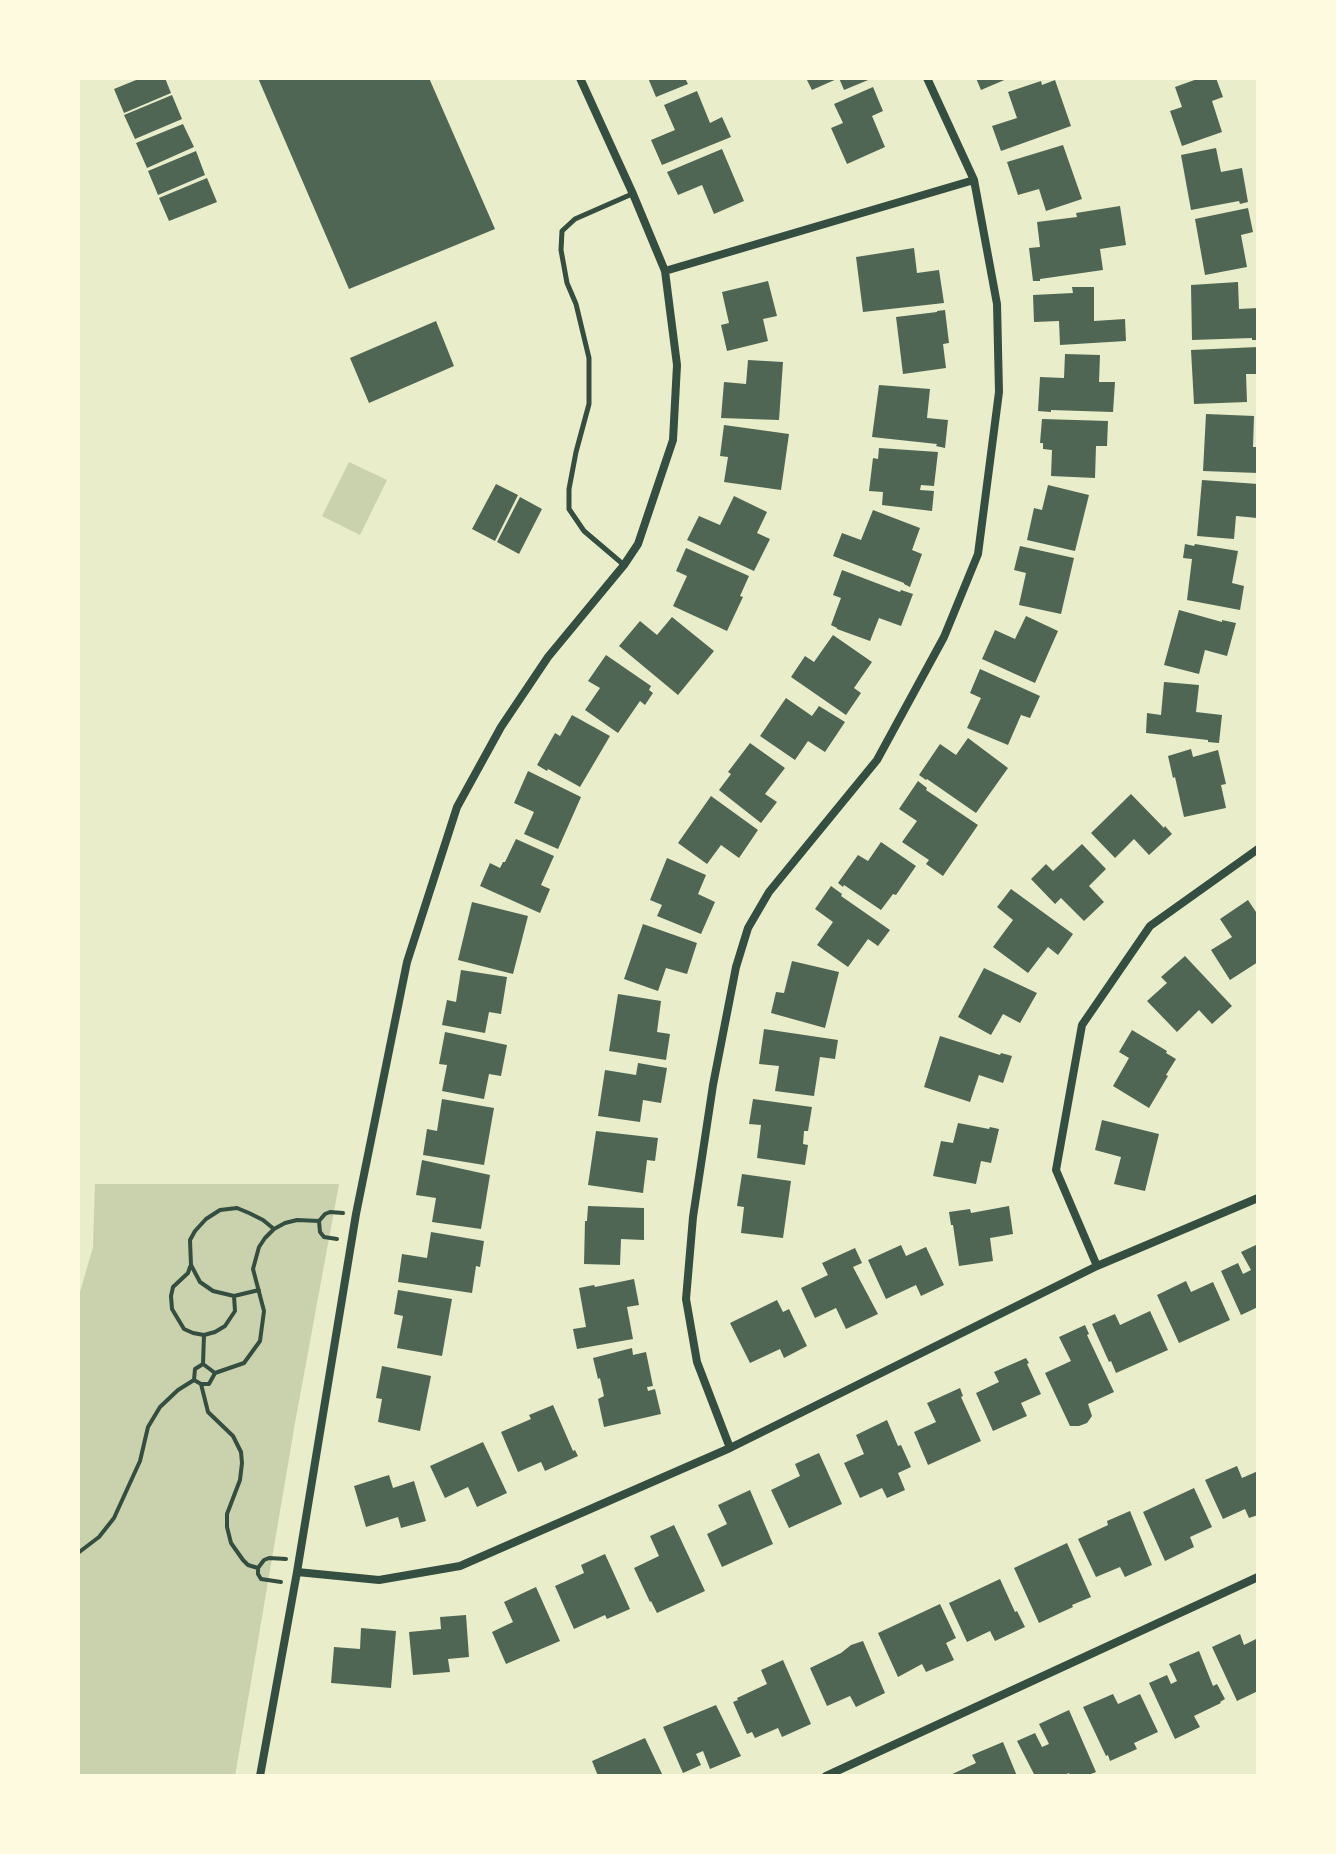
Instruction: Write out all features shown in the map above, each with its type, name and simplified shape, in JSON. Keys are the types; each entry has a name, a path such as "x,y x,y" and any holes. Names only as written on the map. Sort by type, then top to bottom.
{"street":[{"path":"260,1776 356,1214 407,962 457,807 501,727 548,657 638,544 673,440 677,365 665,271 580,78"},
{"path":"730,1448 697,1362 686,1299 693,1217 713,1085 736,967 748,928 769,892 877,760 944,637 978,554 999,392 997,304 974,180 927,78"},
{"path":"665,271 974,180"},
{"path":"1097,1266 1056,1170 1082,1025 1150,926 1258,849"},
{"path":"297,1572 379,1580 460,1566 730,1448 1097,1266 1258,1198"},
{"path":"826,1776 1258,1577"}],"lane":[{"path":"624,565 584,531 569,509 569,489 589,404 589,358 576,304 567,283 561,241 562,231 575,219 633,194"}],"path":[{"path":"234,1296 235,1311 225,1326 204,1335 184,1329 172,1309 173,1287 188,1273 191,1265 190,1240 195,1231 220,1210 237,1208 274,1229"},
{"path":"351,1242 324,1237 319,1221 330,1212 356,1214"},
{"path":"194,1380 209,1384 215,1373 244,1363 260,1341 264,1311 253,1269 259,1247 274,1229 285,1223 319,1221"},
{"path":"191,1265 200,1282 213,1291 234,1296 259,1290"},
{"path":"203,1364 204,1335"},
{"path":"203,1364 215,1373"},
{"path":"194,1380 195,1369 203,1364"},
{"path":"78,1553 99,1537 114,1518 140,1461 148,1427 160,1407 194,1380"},
{"path":"201,1384 208,1412 233,1436 241,1452 240,1480 227,1514 231,1543 248,1565 258,1568"},
{"path":"295,1585 261,1579 258,1568 269,1558 299,1560"}],"green space":[{"path":"349,462 387,480 360,535 322,516"},
{"path":"95,1184 339,1184 235,1776 78,1776 78,1299 93,1247"}],"building":[{"path":"141,78 165,78 171,93 124,113 114,89"},
{"path":"258,78 429,78 495,229 349,289"},
{"path":"648,78 685,78 688,84 656,97"},
{"path":"806,78 839,78 812,90"},
{"path":"839,78 873,78 844,90"},
{"path":"976,78 1009,78 981,90"},
{"path":"1200,78 1216,78 1223,97 1212,101 1222,132 1182,146 1170,111 1182,107 1175,87"},
{"path":"1055,80 1071,126 1001,151 992,126 1017,118 1008,92 1041,81 1042,85"},
{"path":"873,87 883,111 872,116 885,147 847,164 831,128 843,123 834,104"},
{"path":"697,91 710,123 722,117 731,137 662,165 651,140 675,130 664,105"},
{"path":"172,95 182,119 135,139 124,115"},
{"path":"183,124 194,147 147,168 136,143"},
{"path":"1063,145 1082,199 1046,211 1039,189 1018,195 1007,162"},
{"path":"1216,148 1221,172 1242,168 1248,202 1191,210 1181,155"},
{"path":"722,149 744,201 714,214 702,185 678,195 667,172"},
{"path":"196,151 205,175 158,195 148,171"},
{"path":"207,178 217,202 169,221 159,198"},
{"path":"1120,206 1126,245 1100,249 1103,270 1033,281 1029,248 1040,247 1037,222 1077,217 1076,213"},
{"path":"1248,208 1253,232 1241,235 1247,267 1205,275 1195,219"},
{"path":"914,248 917,273 939,270 944,303 863,312 856,257"},
{"path":"768,281 777,316 763,319 768,341 727,351 721,325 729,323 722,292"},
{"path":"1238,282 1239,309 1258,308 1258,340 1192,340 1191,285"},
{"path":"1072,287 1094,287 1094,321 1125,319 1126,341 1060,345 1059,321 1034,322 1033,295 1073,293"},
{"path":"945,310 949,343 943,344 946,368 903,374 896,317"},
{"path":"436,321 454,366 369,403 350,358"},
{"path":"1258,347 1258,374 1246,374 1247,402 1194,404 1191,350"},
{"path":"1065,354 1100,355 1099,382 1115,382 1113,412 1038,411 1040,377 1064,378"},
{"path":"748,360 783,362 779,420 721,418 724,382 746,384"},
{"path":"879,385 930,389 927,418 948,420 945,448 937,444 872,437"},
{"path":"1206,414 1254,416 1253,447 1258,447 1258,473 1203,471"},
{"path":"1042,419 1108,421 1107,446 1096,446 1095,478 1051,476 1052,450 1043,449 1043,443 1040,443"},
{"path":"724,425 789,434 781,490 724,482 728,457 720,456"},
{"path":"879,448 938,452 934,486 921,485 920,490 934,491 932,511 882,505 883,492 869,491 873,458 878,459"},
{"path":"1202,480 1258,484 1257,518 1236,516 1234,539 1197,536"},
{"path":"496,484 518,495 495,541 472,529"},
{"path":"1048,485 1089,495 1075,551 1027,540 1034,508 1042,510"},
{"path":"734,496 767,512 757,533 770,539 754,571 687,540 699,516 720,525"},
{"path":"520,497 542,509 519,554 497,542"},
{"path":"873,510 920,528 912,550 922,554 910,587 833,556 842,533 861,540"},
{"path":"1185,544 1238,551 1232,583 1244,586 1240,610 1187,600 1192,559 1183,558"},
{"path":"1020,546 1074,558 1061,614 1019,605 1026,573 1014,570"},
{"path":"686,548 749,576 727,631 673,606 687,576 676,571"},
{"path":"842,570 913,594 901,626 879,618 870,641 831,625 841,598 833,595"},
{"path":"1179,610 1236,623 1227,656 1205,650 1199,674 1164,665"},
{"path":"1026,616 1058,631 1035,683 982,659 995,630 1015,639"},
{"path":"672,617 714,651 678,695 619,646 640,621 657,635"},
{"path":"833,635 872,662 854,688 861,693 846,715 791,677 805,656 814,662"},
{"path":"606,655 651,686 649,690 653,693 645,705 640,701 618,733 585,710 600,688 588,681"},
{"path":"980,669 1040,696 1030,718 1021,715 1008,745 967,728 981,698 970,693"},
{"path":"1164,682 1199,685 1196,712 1222,715 1219,743 1146,733 1147,713 1161,715"},
{"path":"786,698 812,716 819,706 845,722 825,752 808,741 795,760 760,736"},
{"path":"572,715 610,736 580,787 537,765 555,733 560,736"},
{"path":"968,738 1008,768 976,813 919,775 940,744 956,755"},
{"path":"750,743 785,768 765,794 777,802 761,823 719,790"},
{"path":"1191,749 1193,757 1218,750 1226,784 1221,785 1226,808 1184,817 1168,756"},
{"path":"528,771 581,797 558,849 524,834 534,812 514,803"},
{"path":"918,781 926,790 978,825 943,876 926,864 929,860 902,842 917,821 899,809"},
{"path":"1131,794 1172,834 1149,855 1134,839 1115,858 1091,833"},
{"path":"711,796 758,830 739,858 721,845 707,864 678,843"},
{"path":"516,839 554,856 541,885 550,889 540,913 480,886 490,863 500,868"},
{"path":"881,842 916,866 896,895 893,894 881,910 838,883 858,855 868,861"},
{"path":"1082,844 1106,869 1089,886 1104,902 1084,921 1061,898 1055,904 1031,879 1046,864 1053,871"},
{"path":"667,858 706,875 698,894 715,902 701,934 657,916 662,905 650,900"},
{"path":"831,886 890,930 878,946 868,939 848,967 817,945 833,922 815,909"},
{"path":"1011,889 1073,934 1058,955 1048,947 1028,973 993,947 1013,920 997,907"},
{"path":"1248,900 1258,915 1258,962 1230,980 1211,950 1232,937 1220,919"},
{"path":"472,902 528,916 513,974 458,960"},
{"path":"643,924 697,943 687,974 666,968 658,991 624,979"},
{"path":"1185,956 1232,1006 1212,1024 1199,1010 1177,1032 1147,1001 1167,983 1161,977"},
{"path":"792,961 839,972 825,1028 771,1013 776,992 784,993"},
{"path":"984,968 1037,993 1020,1023 1003,1014 991,1035 958,1017"},
{"path":"461,970 507,977 501,1014 489,1012 485,1033 442,1025 447,1000 456,1002"},
{"path":"618,994 661,1001 657,1032 670,1034 666,1060 609,1051"},
{"path":"764,1029 838,1040 835,1059 820,1057 814,1096 775,1091 779,1066 759,1064"},
{"path":"1132,1030 1176,1059 1149,1108 1113,1086 1129,1058 1119,1052"},
{"path":"445,1032 507,1045 501,1076 489,1074 484,1099 442,1091 447,1065 439,1064"},
{"path":"940,1036 1012,1056 1003,1083 979,1075 970,1102 924,1087"},
{"path":"638,1063 667,1068 661,1103 643,1100 640,1122 598,1116 605,1070 636,1075"},
{"path":"442,1099 494,1108 484,1165 423,1155 427,1129 437,1131"},
{"path":"753,1099 812,1107 808,1131 804,1131 803,1144 808,1145 805,1165 757,1158 761,1125 749,1124"},
{"path":"1102,1120 1159,1134 1145,1191 1114,1184 1121,1157 1095,1150"},
{"path":"958,1123 999,1129 991,1163 981,1161 976,1184 933,1176 941,1141 953,1143"},
{"path":"596,1131 658,1138 655,1161 647,1160 643,1193 588,1185"},
{"path":"422,1160 490,1175 481,1229 432,1222 436,1198 416,1195"},
{"path":"742,1174 791,1181 783,1238 741,1233 744,1207 737,1206"},
{"path":"588,1206 644,1208 644,1240 621,1239 620,1265 584,1264"},
{"path":"1009,1206 1013,1234 990,1238 993,1261 959,1266 949,1212 970,1209 971,1213"},
{"path":"431,1232 484,1241 472,1293 398,1282 402,1254 427,1258"},
{"path":"1258,1244 1258,1307 1241,1315 1221,1271 1238,1263 1243,1274 1251,1270 1241,1252"},
{"path":"901,1245 906,1256 926,1247 944,1285 921,1296 916,1285 886,1299 868,1260"},
{"path":"855,1248 862,1263 853,1267 878,1314 846,1329 836,1308 815,1318 801,1288 828,1275 822,1263"},
{"path":"634,1279 639,1305 627,1307 633,1339 577,1349 573,1329 586,1327 579,1288"},
{"path":"1186,1281 1191,1292 1213,1282 1230,1320 1179,1343 1157,1295"},
{"path":"398,1290 452,1299 442,1356 397,1348 403,1316 394,1314"},
{"path":"777,1300 783,1312 789,1309 807,1346 784,1358 780,1349 750,1363 730,1323"},
{"path":"1150,1311 1168,1350 1116,1373 1092,1324 1115,1314 1120,1325"},
{"path":"1085,1325 1114,1392 1088,1404 1092,1416 1087,1423 1070,1426 1045,1373 1071,1361 1059,1337"},
{"path":"632,1348 633,1355 646,1352 653,1386 647,1387 648,1391 655,1389 661,1414 604,1427 598,1399 604,1396 593,1358"},
{"path":"1026,1358 1041,1394 1021,1403 1027,1416 993,1431 976,1393 999,1382 994,1372"},
{"path":"382,1366 431,1376 420,1431 378,1422 382,1399 376,1398"},
{"path":"960,1388 981,1441 928,1465 914,1432 936,1422 927,1403"},
{"path":"553,1405 578,1456 545,1471 541,1462 518,1472 501,1432"},
{"path":"887,1420 911,1467 898,1473 905,1490 887,1498 882,1488 860,1498 844,1463 864,1454 856,1435"},
{"path":"483,1442 507,1493 477,1507 468,1487 445,1498 430,1466"},
{"path":"819,1453 842,1504 789,1528 771,1490 800,1476 795,1464"},
{"path":"1237,1466 1242,1478 1258,1471 1258,1515 1249,1518 1245,1509 1223,1519 1205,1480"},
{"path":"389,1475 393,1488 414,1481 426,1521 401,1528 398,1517 366,1527 354,1486"},
{"path":"1194,1488 1212,1527 1190,1537 1194,1547 1165,1561 1143,1512"},
{"path":"750,1490 773,1544 722,1567 707,1534 727,1524 718,1505"},
{"path":"1130,1511 1152,1565 1125,1577 1120,1567 1096,1577 1078,1539"},
{"path":"674,1525 705,1591 657,1613 634,1568 659,1556 650,1536"},
{"path":"1067,1543 1091,1597 1039,1623 1014,1568"},
{"path":"605,1554 630,1609 607,1619 605,1615 574,1629 555,1586 584,1573 581,1565"},
{"path":"1000,1579 1025,1627 995,1641 990,1631 967,1642 949,1603"},
{"path":"536,1587 560,1641 506,1664 492,1632 513,1622 504,1602"},
{"path":"940,1604 956,1638 946,1643 954,1660 926,1672 922,1664 898,1677 878,1633"},
{"path":"466,1615 469,1657 448,1659 450,1672 413,1675 409,1632 441,1629 440,1617"},
{"path":"361,1628 396,1631 391,1688 331,1683 334,1647 360,1649"},
{"path":"1240,1634 1244,1645 1258,1638 1258,1691 1237,1701 1212,1647"},
{"path":"863,1641 885,1693 856,1707 850,1696 827,1706 810,1668"},
{"path":"1199,1651 1213,1686 1217,1684 1225,1699 1194,1716 1200,1727 1175,1739 1149,1683 1167,1675 1171,1684 1177,1681 1169,1664"},
{"path":"783,1660 811,1724 782,1737 778,1728 755,1738 752,1732 747,1734 733,1702 767,1684 761,1670"},
{"path":"1113,1694 1118,1704 1140,1694 1158,1732 1134,1743 1137,1749 1110,1761 1083,1707"},
{"path":"716,1705 741,1756 710,1769 703,1751 696,1754 701,1765 683,1773 663,1727"},
{"path":"1069,1710 1096,1772 1086,1776 1070,1776 1069,1773 1035,1776 1017,1741 1035,1733 1042,1747 1049,1744 1039,1724"},
{"path":"645,1738 663,1776 598,1776 592,1761"},
{"path":"1003,1742 1017,1776 948,1776 976,1763 972,1755"}]}
